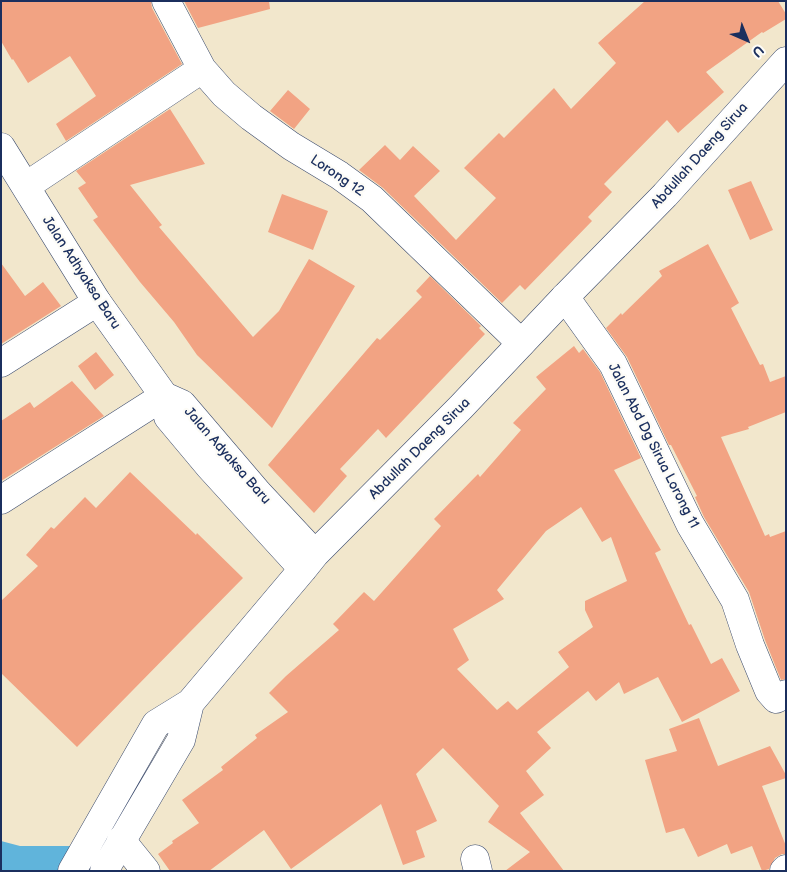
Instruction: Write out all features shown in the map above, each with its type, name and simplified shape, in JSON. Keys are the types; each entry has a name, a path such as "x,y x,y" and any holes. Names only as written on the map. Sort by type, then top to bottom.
{"street":[{"name":"Lorong 12","path":"166,1 202,69 224,94 251,118 291,146 339,175 372,199 521,343"},
{"name":"Abdullah Daeng Sirua","path":"104,871 181,740 190,703 309,562 665,195 786,61"},
{"path":"26,186 202,69"},
{"name":"Jalan Adhyaksa Baru","path":"1,147 97,302 164,396"},
{"name":"Jalan Abd Dg Sirua Lorong 11","path":"565,297 613,364 690,524 735,600 750,646 769,691 776,699 786,694"},
{"path":"1,363 97,302"},
{"path":"1,500 164,396"},
{"name":"Jalan Adyaksa Baru","path":"164,396 182,404 258,493 309,562"},
{"path":"72,871 156,724 190,703"},
{"path":"121,840 146,871"}],"water":[{"path":"1,841 20,846 73,846 59,871 1,871"}],"building":[{"path":"1,1 151,1 152,8 182,64 66,141 56,124 96,96 70,56 28,83 1,41"},
{"path":"184,1 269,1 270,9 198,28"},
{"path":"645,1 778,1 786,14 786,19 762,32 706,72 724,92 678,133 667,120 604,184 612,192 588,217 592,221 525,290 520,285 502,303 383,188 359,170 385,145 400,160 413,146 440,171 414,196 456,240 496,198 464,168 499,133 504,138 554,88 571,109 616,63 598,43"},
{"path":"288,90 310,109 294,129 270,111"},
{"path":"170,109 205,164 130,185 162,225 159,227 253,337 279,311 309,259 355,286 272,428 197,355 174,322 140,282 93,220 98,217 78,188 86,183 76,171"},
{"path":"751,181 773,230 750,240 728,190"},
{"path":"282,194 328,211 313,250 268,232"},
{"path":"708,244 739,303 731,308 760,365 763,364 770,382 786,376 786,412 748,427 749,429 721,437 765,536 769,534 770,537 786,531 786,679 781,680 749,592 704,517 695,497 697,496 671,445 669,445 627,357 606,328 662,276 659,271"},
{"path":"1,263 25,296 43,282 61,306 1,344"},
{"path":"430,276 481,326 479,328 485,334 386,438 378,429 340,469 347,476 314,513 268,465 377,338 380,340 422,297 416,291"},
{"path":"574,346 579,353 583,349 600,372 641,458 614,470 661,550 655,553 689,625 691,624 711,664 722,658 740,691 682,722 658,677 624,694 619,682 596,701 588,691 537,732 551,748 526,771 544,795 520,813 564,871 505,871 530,852 488,822 499,806 443,748 416,774 437,821 416,831 425,857 403,865 381,804 291,869 264,830 209,871 170,871 158,854 173,843 172,841 199,823 182,800 223,770 221,767 257,738 255,735 288,712 269,693 339,630 333,624 364,592 374,601 441,526 434,519 478,474 480,477 521,430 513,423 546,389 536,377","holes":["581,507 602,542 611,537 627,581 585,601 585,610 593,627 558,652 569,667 517,710 508,701 497,710 457,669 469,660 453,629 504,599 497,590 546,531"]},
{"path":"96,352 114,375 95,390 78,366"},
{"path":"72,381 104,416 1,481 1,421 30,402 34,408"},
{"path":"130,472 243,578 77,747 1,673 1,601 38,566 26,555 51,527 54,529 85,497 96,508"},
{"path":"699,718 718,766 770,746 786,775 786,778 762,786 786,846 786,854 775,858 769,869 762,871 752,846 731,854 727,844 698,857 684,828 666,833 645,760 677,751 669,729"}]}
